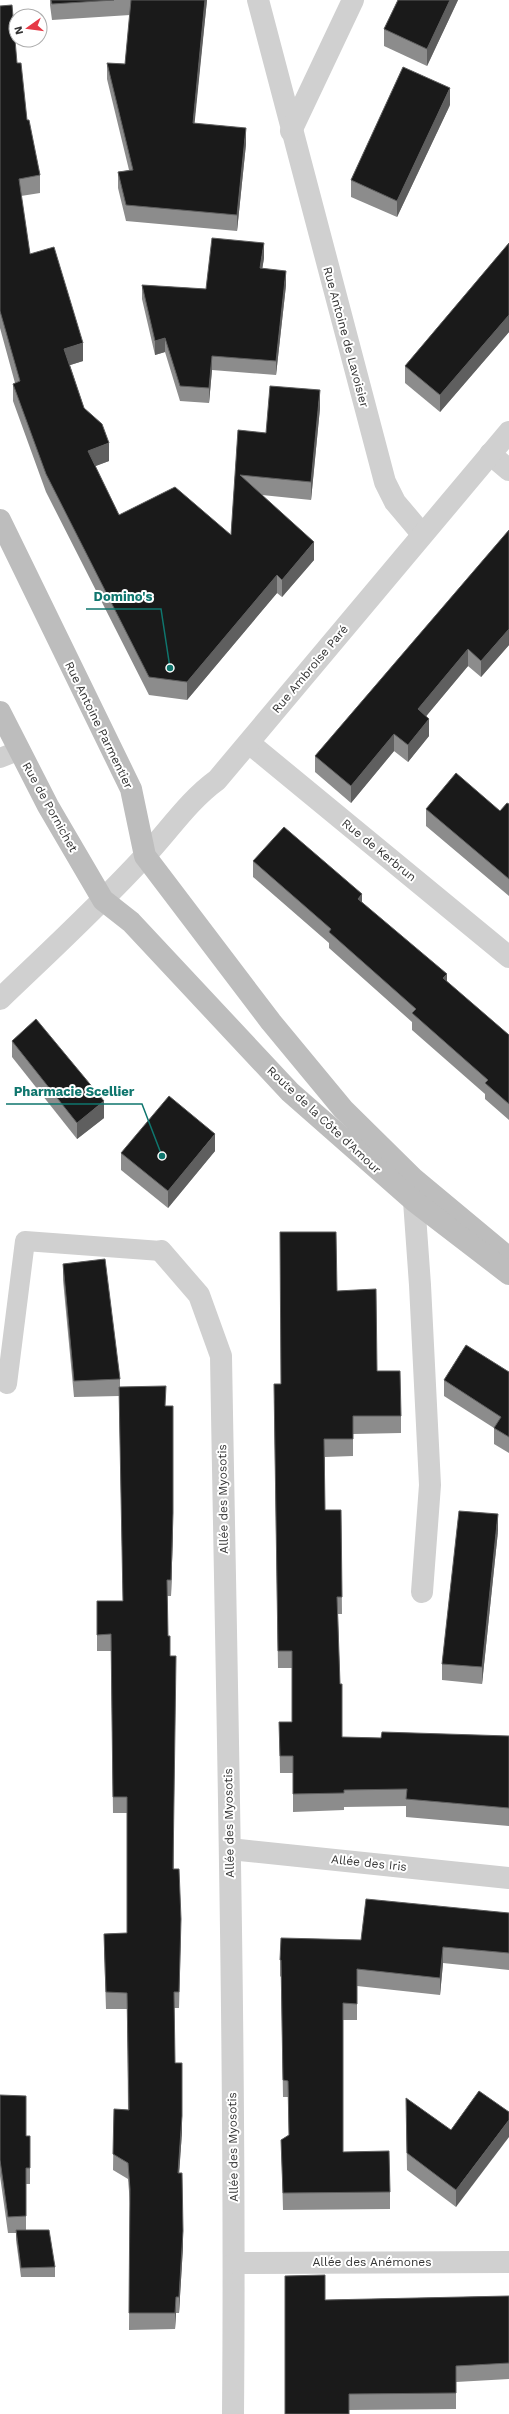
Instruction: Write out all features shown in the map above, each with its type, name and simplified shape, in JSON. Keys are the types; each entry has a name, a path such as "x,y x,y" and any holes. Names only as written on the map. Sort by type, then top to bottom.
{"main road":[{"name":"Rue Antoine Parmentier","path":"0,520 131,789 146,856 271,1022"},
{"name":"Rue de Pornichet","path":"0,712 48,806 103,900"},
{"name":"Route de la Côte d'Amour","path":"103,900 131,922 290,1092 414,1201 509,1274"},
{"name":"Route de la Côte d'Amour","path":"271,1022 354,1120 414,1179 509,1258"}],"street":[{"name":"Rue Antoine de Lavoisier","path":"258,0 291,131 385,482 395,502 422,534"},
{"path":"291,131 353,0"},
{"name":"Rue Ambroise Paré","path":"0,999 103,900 146,856 202,791 217,780 509,432"},
{"path":"490,454 509,470"},
{"name":"Rue de Kerbrun","path":"249,743 509,957"},
{"path":"414,1201 420,1285 430,1485 422,1592"},
{"name":"Allée des Myosotis","path":"161,1251 199,1295 221,1356 230,1848 234,2263 233,2414"},
{"name":"Allée des Iris","path":"230,1848 509,1878"},
{"name":"Allée des Anémones","path":"234,2263 509,2262"}],"lane":[{"path":"0,758 20,750"},
{"path":"7,1384 25,1241 161,1251"}],"building":[{"path":"51,0 114,0 52,4"},
{"path":"131,0 205,0 193,123 246,128 237,215 126,205 118,172 133,170 107,63 125,64"},
{"path":"398,0 450,0 427,49 384,29"},
{"path":"12,5 12,8 8,8 8,48 16,48 17,63 21,63 27,120 29,120 40,175 19,179 30,254 54,247 83,343 64,349 84,408 102,424 109,443 88,451 119,515 175,487 231,535 238,430 266,433 270,386 320,390 311,482 240,475 314,542 282,580 277,575 187,682 149,677 46,474 13,384 20,381 0,311 0,6"},
{"path":"403,67 450,88 397,201 351,180"},
{"path":"212,238 264,243 260,268 286,271 276,361 212,356 209,388 180,386 165,338 155,341 142,285 206,289"},
{"path":"509,243 509,315 440,395 405,366"},
{"path":"509,530 509,629 481,661 468,649 418,709 429,719 408,745 394,734 351,786 315,756"},
{"path":"456,773 500,811 507,803 509,804 509,879 426,809"},
{"path":"284,827 362,894 358,899 447,974 443,978 509,1035 509,1104 485,1083 488,1080 412,1013 416,1009 329,932 331,929 253,861"},
{"path":"36,1019 104,1101 77,1123 12,1041"},
{"path":"169,1096 215,1134 168,1191 121,1153"},
{"path":"280,1232 336,1232 337,1291 376,1289 377,1371 400,1371 401,1416 353,1416 353,1439 324,1439 325,1510 341,1510 342,1597 337,1597 340,1684 342,1684 342,1737 381,1738 382,1732 509,1736 509,1808 406,1799 407,1789 344,1790 344,1793 293,1794 293,1756 280,1756 279,1722 292,1722 292,1651 278,1651 274,1384 281,1384"},
{"path":"105,1259 120,1379 74,1381 63,1264"},
{"path":"466,1345 509,1372 509,1437 494,1428 501,1417 444,1380"},
{"path":"166,1386 165,1406 173,1406 173,1513 171,1580 167,1580 168,1636 170,1636 170,1656 176,1656 173,1869 179,1869 181,1919 179,1992 174,1992 175,2063 182,2063 182,2116 178,2173 182,2173 183,2231 179,2297 176,2297 175,2313 129,2313 130,2189 128,2163 113,2154 114,2109 129,2110 127,1993 106,1992 104,1934 127,1933 127,1797 113,1797 111,1634 97,1635 97,1601 123,1601 119,1387"},
{"path":"459,1511 498,1514 482,1667 442,1664"},
{"path":"366,1899 509,1913 509,1953 443,1947 440,1978 357,1969 357,2004 343,2003 343,2152 389,2151 390,2192 283,2193 281,2140 289,2135 288,2081 283,2080 280,1960 281,1938 361,1940"},
{"path":"479,2091 509,2112 509,2120 456,2190 407,2153 406,2098 451,2130"},
{"path":"0,2095 26,2096 26,2136 30,2136 30,2168 26,2168 26,2216 8,2217 0,2160"},
{"path":"16,2230 49,2230 55,2267 21,2268"},
{"path":"325,2275 325,2300 509,2296 509,2363 456,2366 456,2393 349,2394 349,2414 285,2414 285,2276"}],"place":[{"name":"Domino's","path":"170,668"},
{"name":"Pharmacie Scellier","path":"162,1156"}]}
